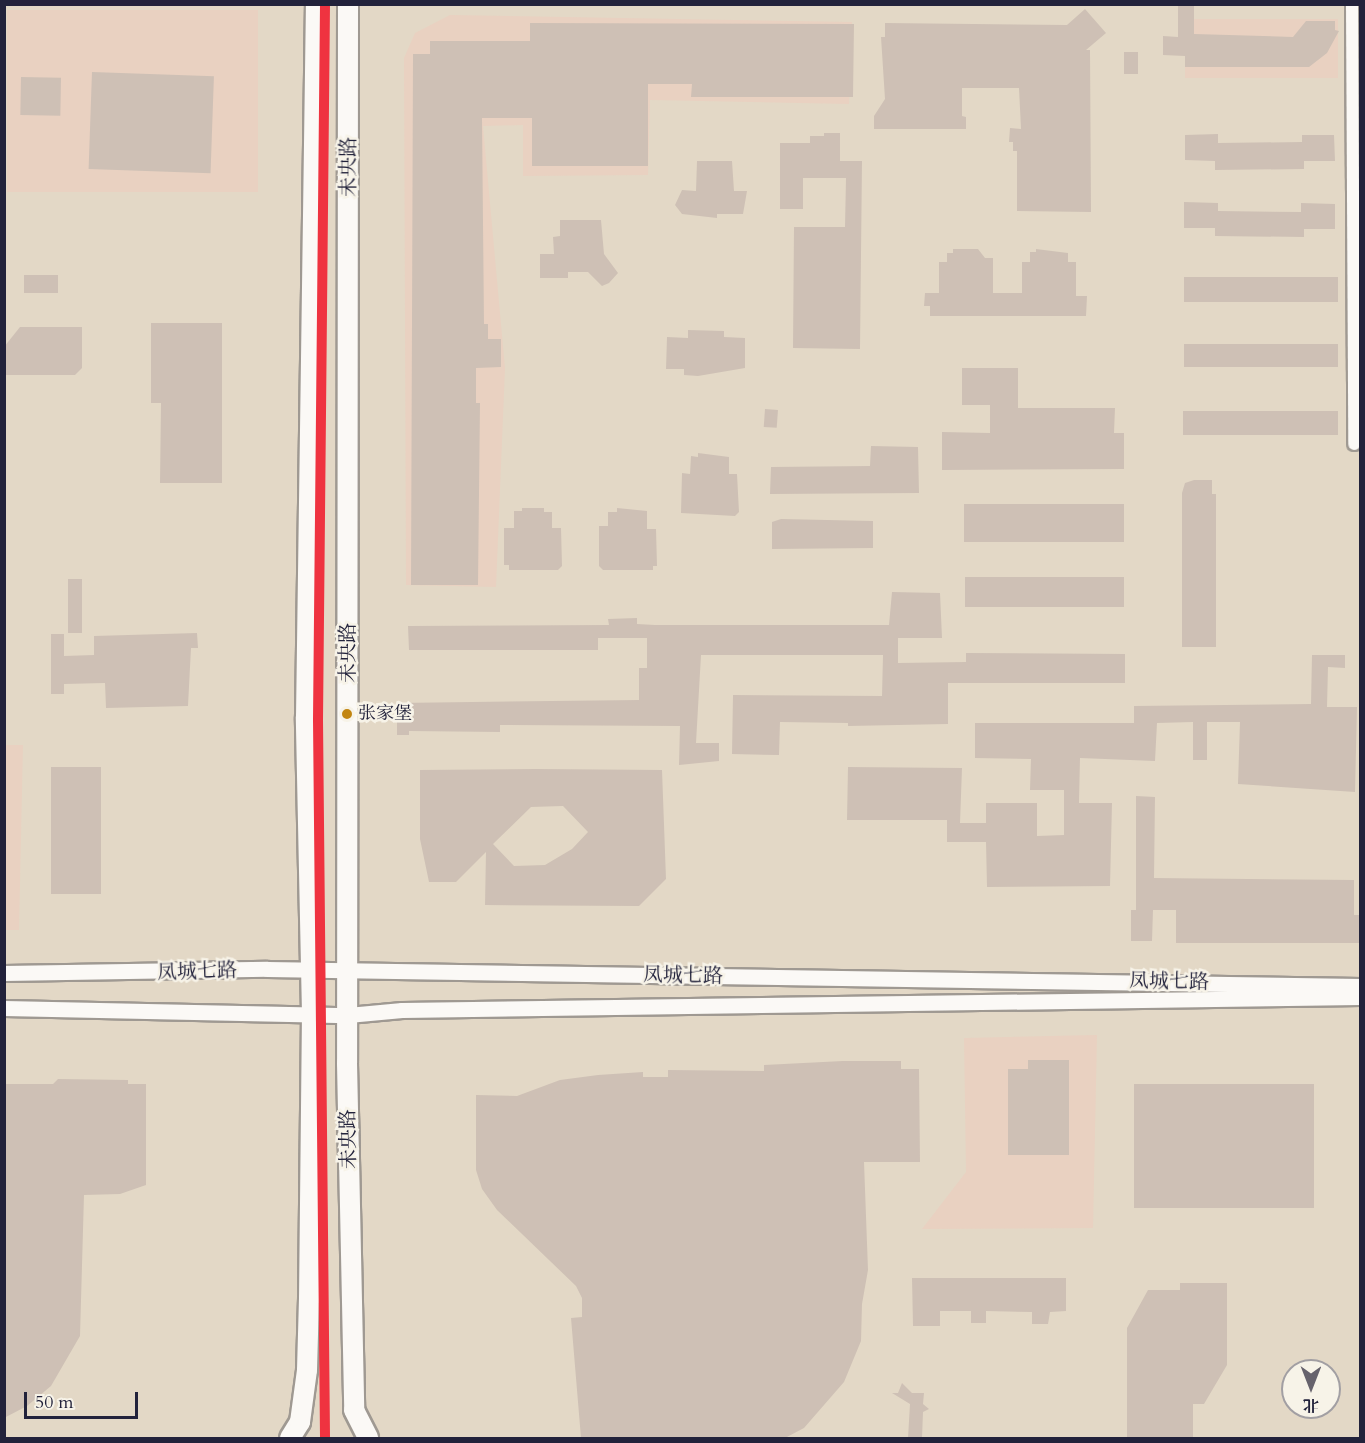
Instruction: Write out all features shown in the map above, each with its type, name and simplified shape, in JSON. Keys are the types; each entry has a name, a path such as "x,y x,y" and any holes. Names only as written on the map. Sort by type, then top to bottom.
{"main road":[{"name":"未央路","path":"295,1430 307,1370 312,1014 306,717 316,4"},
{"name":"未央路","path":"348,4 348,1016 354,1410 368,1438"}],"street":[{"path":"1352,4 1354,444"},
{"name":"凤城七路","path":"4,974 348,970 1360,986"},
{"name":"凤城七路","path":"4,1008 348,1016 402,1010 1360,997"}],"shaded area":[{"path":"7,10 258,10 258,192 7,192"},
{"path":"450,15 852,22 849,104 650,100 648,175 523,176 523,125 483,126 505,368 496,587 406,585 404,58 415,33"},
{"path":"1185,19 1338,19 1338,78 1185,78"},
{"path":"5,745 23,745 19,930 5,930"},
{"path":"1097,1035 1093,1228 922,1229 966,1172 964,1038"}],"building":[{"path":"1178,6 1194,6 1194,34 1293,37 1306,21 1335,21 1335,30 1339,31 1327,53 1309,67 1185,67 1185,56 1163,55 1163,36 1178,37"},
{"path":"1085,9 1106,33 1086,50 1090,50 1091,212 1017,211 1017,151 1013,151 1013,142 1009,142 1010,128 1021,129 1019,88 962,88 962,116 966,117 966,129 874,129 874,116 885,99 881,37 885,37 885,23 1067,25"},
{"path":"530,23 854,24 853,97 691,97 692,84 648,84 648,166 532,166 532,118 482,118 484,324 488,324 488,339 501,339 501,367 476,368 476,403 480,403 478,585 411,585 413,54 430,54 430,41 530,41"},
{"path":"1124,52 1138,52 1138,74 1124,74"},
{"path":"92,72 214,76 211,173 89,169"},
{"path":"21,77 61,78 60,116 20,115"},
{"path":"824,133 840,133 840,161 862,161 860,349 793,348 794,227 845,227 846,178 803,178 803,209 780,209 780,143 810,143 810,136 824,136"},
{"path":"1218,134 1218,143 1302,142 1302,135 1334,135 1335,161 1304,161 1304,169 1215,170 1215,161 1185,160 1185,135"},
{"path":"697,161 732,161 734,191 747,191 743,214 717,214 717,218 682,214 675,205 682,190 696,191"},
{"path":"1184,202 1218,203 1218,211 1301,212 1301,203 1335,204 1335,229 1304,229 1304,237 1215,236 1215,228 1184,228"},
{"path":"560,220 601,220 604,254 618,273 609,283 602,286 588,272 568,272 568,278 540,278 540,254 554,254 553,237 560,236"},
{"path":"953,249 978,249 985,258 993,258 993,293 1022,293 1022,262 1030,262 1030,252 1036,252 1036,249 1068,253 1068,262 1076,262 1076,296 1087,296 1086,316 930,316 930,306 924,306 925,293 939,293 939,262 947,262 947,253 953,253"},
{"path":"24,275 58,275 58,293 24,293"},
{"path":"1184,277 1338,277 1338,302 1184,302"},
{"path":"151,323 222,323 222,483 160,483 161,403 151,403"},
{"path":"20,327 82,327 82,368 75,375 4,375 4,347"},
{"path":"688,330 724,331 724,337 745,338 745,368 698,376 684,375 684,369 666,369 667,337 688,338"},
{"path":"1184,344 1338,344 1338,367 1184,367"},
{"path":"962,368 1018,368 1018,408 1115,408 1114,433 1124,433 1124,469 942,470 942,432 990,433 990,405 962,405"},
{"path":"765,409 778,410 777,428 764,427"},
{"path":"1183,411 1338,411 1338,435 1183,435"},
{"path":"871,446 918,447 919,493 770,494 771,467 870,466"},
{"path":"698,453 729,457 729,474 737,474 739,512 735,516 681,513 682,473 690,474 691,456 698,457"},
{"path":"1194,480 1212,480 1212,494 1216,494 1216,647 1182,647 1182,493 1185,483"},
{"path":"964,504 1124,504 1124,542 964,542"},
{"path":"522,508 544,508 544,512 552,512 552,528 561,528 562,566 558,570 509,570 509,565 504,565 504,528 514,528 514,511 522,511"},
{"path":"617,508 647,511 647,529 656,529 657,566 653,566 653,570 603,570 599,566 599,526 608,526 608,512 617,512"},
{"path":"781,519 873,521 873,548 772,549 772,522"},
{"path":"965,577 1124,577 1124,607 965,607"},
{"path":"68,579 82,579 82,633 68,633"},
{"path":"892,592 940,593 942,638 898,638 898,663 966,662 966,653 1125,654 1125,683 948,683 948,724 848,726 848,723 780,722 779,755 732,754 733,695 882,696 883,655 701,655 696,743 719,743 719,761 679,765 680,726 500,725 500,732 409,731 409,735 397,735 397,703 639,700 639,668 647,668 647,638 598,638 598,650 409,650 408,626 609,625 608,619 637,618 637,624 655,625 889,625"},
{"path":"197,633 198,648 191,648 188,706 106,708 105,683 64,684 64,694 51,694 51,634 64,634 64,656 94,655 94,636"},
{"path":"1312,655 1345,655 1345,668 1328,667 1327,707 1357,707 1355,792 1238,784 1240,722 1207,722 1207,760 1193,760 1193,722 1157,723 1155,761 1080,758 1079,803 1112,803 1110,886 987,887 986,842 947,842 947,820 847,820 848,767 962,768 960,823 986,823 986,803 1037,803 1037,836 1064,835 1064,790 1030,790 1031,759 975,758 975,723 1134,723 1134,706 1311,704"},
{"path":"51,767 101,767 101,894 51,894"},
{"path":"420,770 662,770 666,879 639,906 485,905 486,852 456,882 429,882 420,839","holes":["563,806 588,832 572,849 545,865 514,866 493,844 531,807"]},
{"path":"1136,796 1155,797 1154,878 1354,880 1354,915 1360,915 1360,943 1176,943 1176,910 1153,910 1152,941 1131,941 1131,910 1136,910"},
{"path":"1028,1060 1069,1060 1069,1155 1008,1155 1008,1069 1028,1069"},
{"path":"901,1061 901,1069 919,1069 920,1162 864,1162 868,1270 862,1304 861,1341 844,1382 804,1428 785,1438 581,1438 571,1318 582,1317 582,1298 576,1286 497,1210 482,1189 476,1170 476,1095 517,1096 560,1080 598,1075 643,1072 643,1077 668,1077 668,1070 764,1071 764,1065"},
{"path":"58,1079 128,1080 128,1084 146,1084 146,1185 120,1194 84,1195 80,1336 51,1386 27,1406 4,1418 4,1084 53,1084"},
{"path":"1134,1084 1314,1084 1314,1208 1134,1208"},
{"path":"912,1278 1066,1278 1066,1311 1050,1312 1048,1324 1032,1324 1032,1312 986,1311 986,1323 971,1323 971,1311 940,1311 940,1326 913,1326"},
{"path":"1180,1283 1227,1283 1227,1365 1204,1404 1193,1404 1193,1438 1127,1438 1127,1328 1148,1290 1180,1290"},
{"path":"902,1383 912,1393 924,1393 923,1404 929,1409 923,1412 922,1438 908,1438 910,1404 892,1393 898,1393"}],"transit line":[{"path":"325,4 318,720 325,1438"}],"place":[{"name":"张家堡","path":"347,714"}]}
